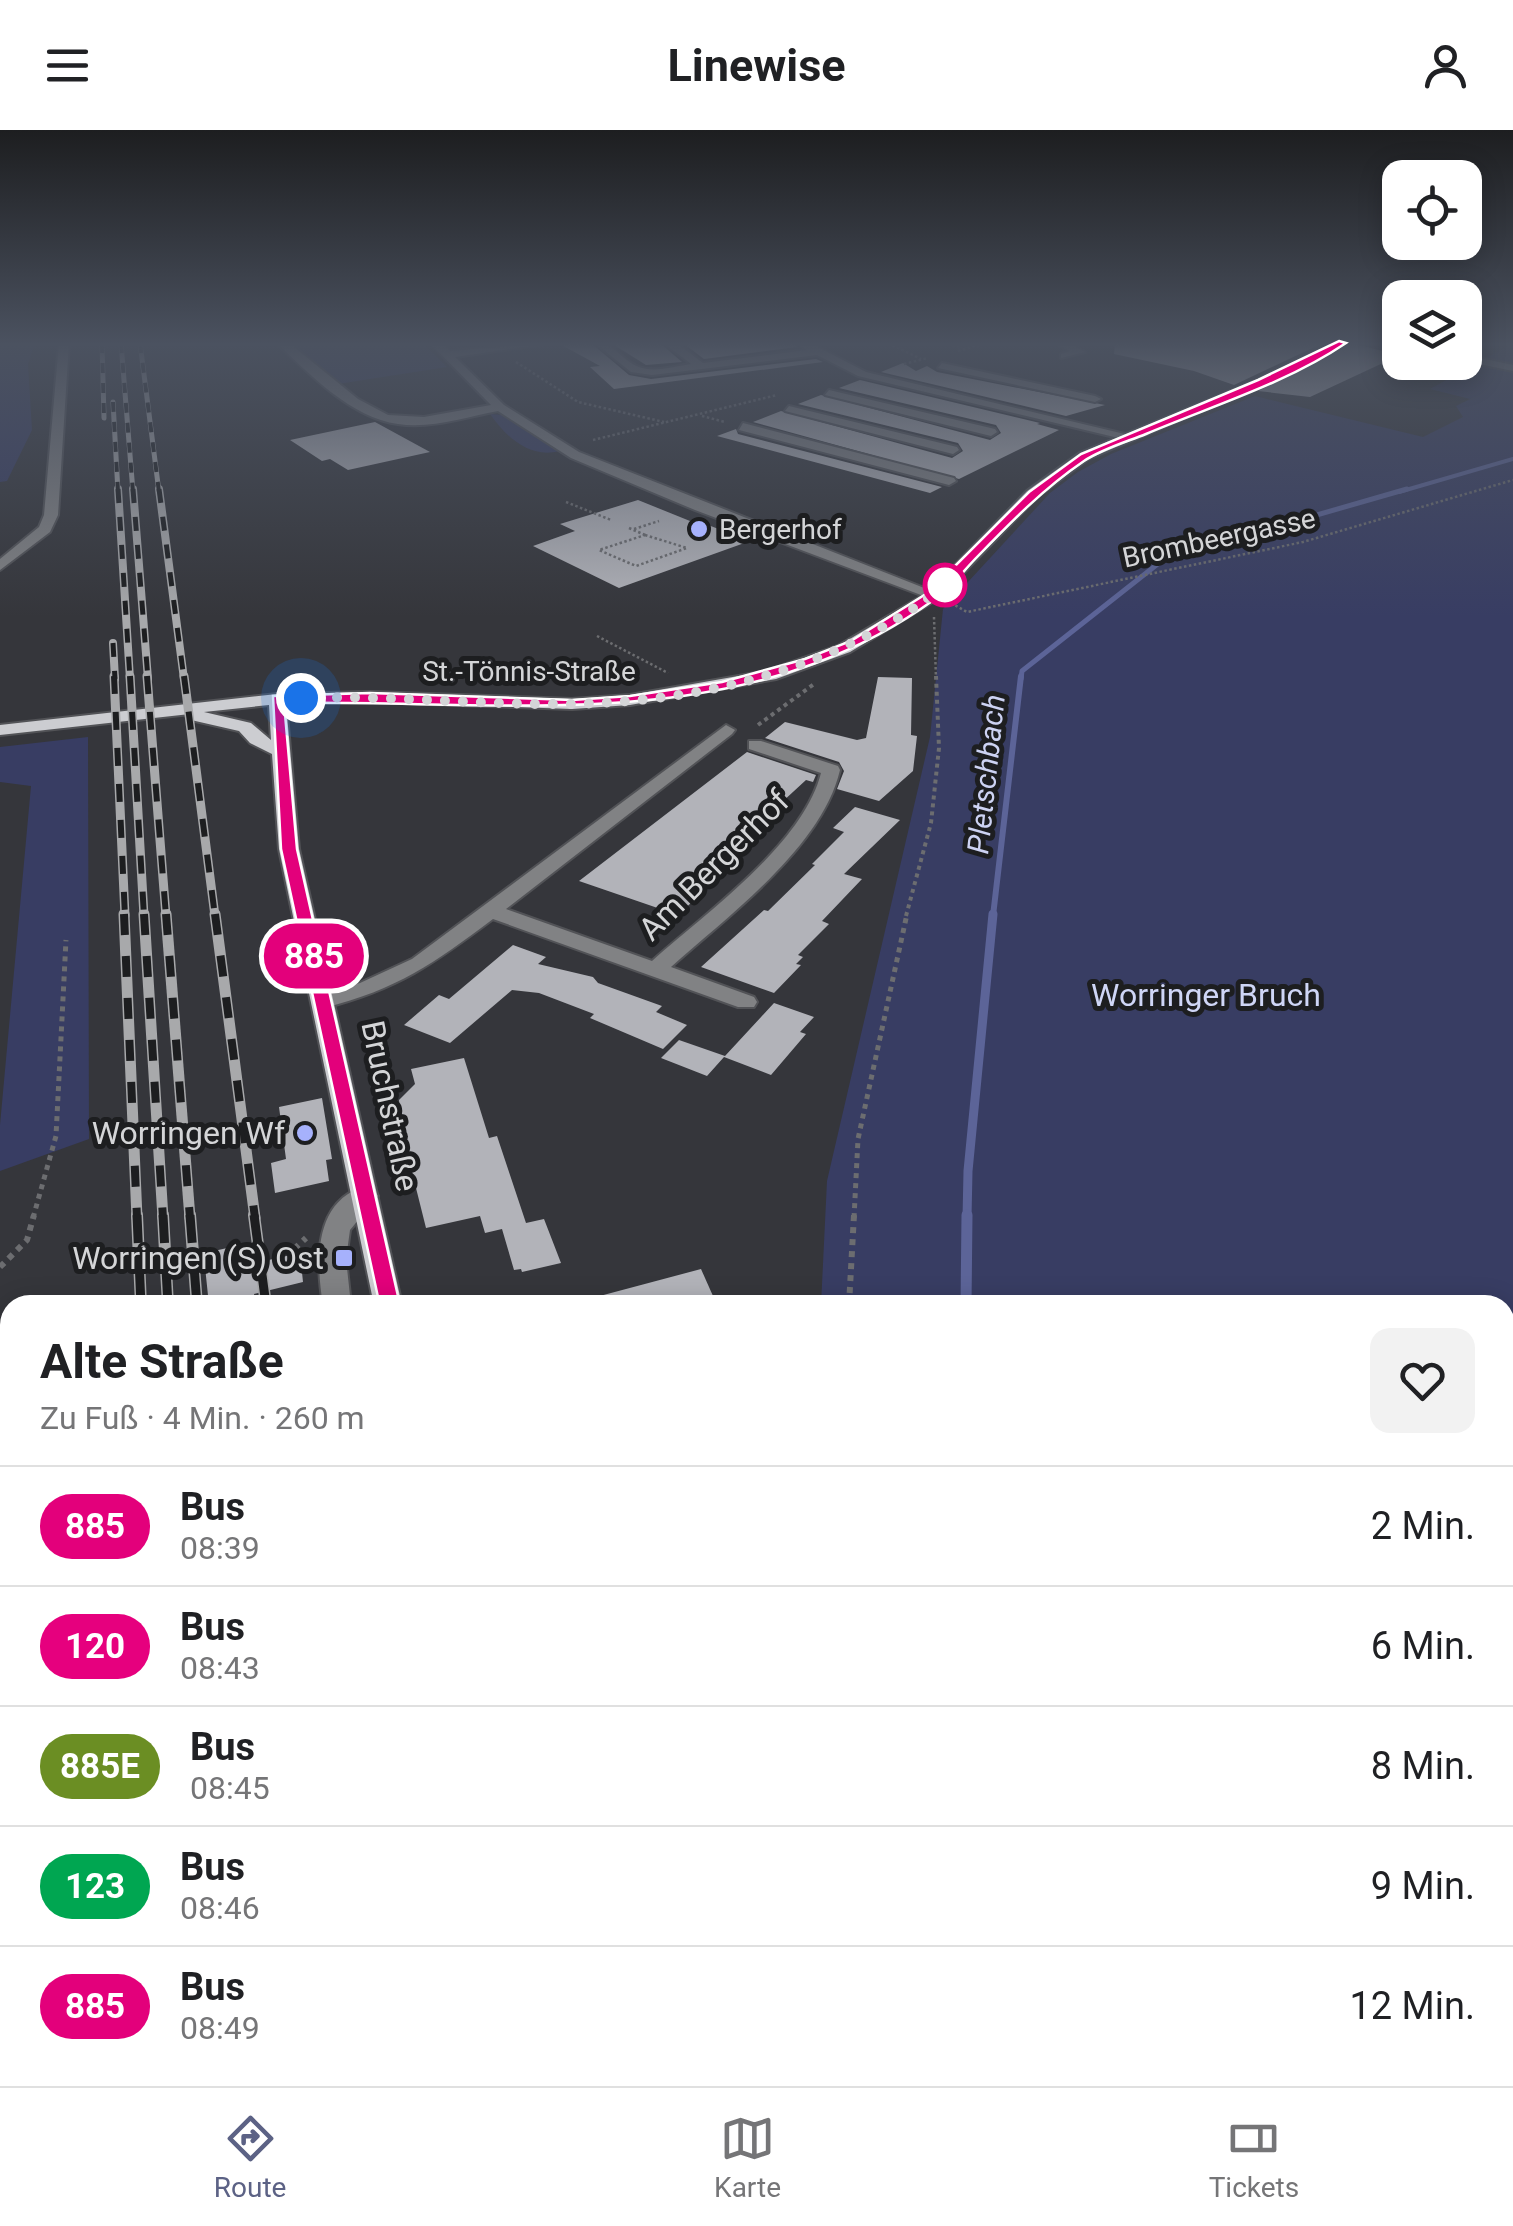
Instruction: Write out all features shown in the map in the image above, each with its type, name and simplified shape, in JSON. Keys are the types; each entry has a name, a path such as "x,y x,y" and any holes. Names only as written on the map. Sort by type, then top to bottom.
{"main road":[{"name":"St.-Tönnis-Straße","path":"277,699 572,704 689,692 770,675 844,649 934,595 1055,474 1131,434"},
{"path":"0,730 277,699"},
{"name":"Bruchstraße","path":"277,699 278,750 289,849 386,1295"},
{"path":"146,712 227,720 245,727 256,739 278,750"}],"street":[{"path":"0,566 45,529 51,515 57,434"},
{"path":"541,434 618,474 934,595"},
{"path":"776,434 949,480"},
{"path":"784,436 788,434"},
{"path":"892,434 953,450"},
{"path":"909,469 986,434"},
{"path":"1120,434 1127,436"},
{"path":"324,1001 368,988 420,964 726,730"},
{"name":"Am Bergerhof","path":"656,970 797,836 829,788 831,770 755,745"},
{"name":"Am Bergerhof","path":"492,911 746,1002"},
{"path":"336,1295 329,1250 348,1206 365,1196"}],"path":[{"name":"Brombeergasse","path":"934,595 968,612 1303,542 1513,480"},
{"path":"566,502 610,520"},
{"path":"645,534 599,550 636,566 687,548 631,529 660,520"},
{"path":"850,1295 858,1140 904,924 931,823 939,748 934,595"},
{"path":"598,636 655,664 689,692"},
{"path":"726,730 758,726 814,684"},
{"path":"0,1267 27,1240 56,1136 66,940"}],"green space":[{"path":"0,434 30,434 7,481 0,482"},
{"path":"507,434 534,434 559,451 538,452"},
{"name":"Worringer Bruch","path":"1160,434 1513,434 1513,1295 821,1295 827,1181 930,737 943,609 1050,493 1111,454"},
{"path":"88,737 89,1139 0,1171 0,1125 31,786 0,782 0,747"}],"building":[{"path":"317,434 398,434 430,452 348,470 330,459 322,461 290,440"},
{"path":"739,434 942,487 930,493 717,436"},
{"path":"797,434 866,434 952,458 963,451 958,443 922,434 969,434 990,440 999,434 1050,434 959,479"},
{"path":"638,500 750,541 619,588 533,546 575,531 560,524"},
{"path":"878,677 912,678 911,735 917,736 913,771 879,801 837,789 844,771 839,762 765,738 785,722 857,740 866,738"},
{"path":"747,752 816,775 813,782 806,780 745,836 759,840 678,915 579,881"},
{"path":"855,807 900,820 844,874 862,879 822,921 829,924 798,955 803,957 796,964 801,965 774,993 701,967 815,865 812,864 844,832 833,828"},
{"path":"513,945 546,957 538,964 593,977 598,983 662,1006 656,1012 687,1025 663,1049 590,1018 594,1014 539,993 512,990 450,1043 404,1025 439,995 449,999"},
{"path":"774,1003 814,1017 800,1032 806,1034 771,1075 724,1057 707,1076 661,1058 679,1040 725,1056"},
{"path":"464,1058 489,1138 497,1136 526,1223 544,1219 561,1263 522,1272 514,1270 502,1229 485,1233 480,1216 426,1228 402,1132 399,1100 415,1084 411,1069"},
{"name":"Worringen Wf","path":"322,1098 332,1159 326,1160 329,1181 275,1193 271,1163 286,1159 279,1107"},
{"path":"249,1243 251,1264 300,1253 303,1282 254,1295 208,1295 204,1257"},
{"path":"701,1269 713,1295 604,1295"}],"waterway":[{"name":"Pletschbach","path":"1399,492 1513,459"},
{"name":"Pletschbach","path":"1021,679 1022,671 1164,559 1407,489"},
{"name":"Pletschbach","path":"993,916 1021,676"},
{"name":"Pletschbach","path":"967,1218 968,1171 993,914"},
{"name":"Pletschbach","path":"966,1295 967,1215"}],"railway":[{"path":"115,434 118,492"},
{"path":"128,434 133,492"},
{"path":"152,434 159,492"},
{"path":"118,489 130,679"},
{"path":"133,489 148,679"},
{"path":"159,489 184,679"},
{"path":"113,643 115,679"},
{"path":"114,676 125,916"},
{"path":"130,676 144,916"},
{"path":"147,676 166,916"},
{"path":"184,676 215,916"},
{"path":"124,914 137,1218"},
{"path":"144,914 163,1218"},
{"path":"166,914 190,1218"},
{"path":"215,914 255,1218"},
{"path":"137,1215 141,1295"},
{"path":"163,1215 167,1295"},
{"path":"190,1215 196,1295"},
{"path":"254,1215 265,1295"}],"bus line":[{"name":"885","path":"386,1295 289,849 278,750 277,699 572,704 661,696 770,675 855,644 934,595 1055,474 1131,434"}],"place":[{"name":"Bergerhof","path":"699,529"},
{"name":"Worringen Wf","path":"305,1133"},
{"name":"Worringen (S) Ost","path":"344,1258"}],"route":[{"path":"301,698 572,704 689,692 770,675 844,649 902,616 954,578 945,585"}]}
